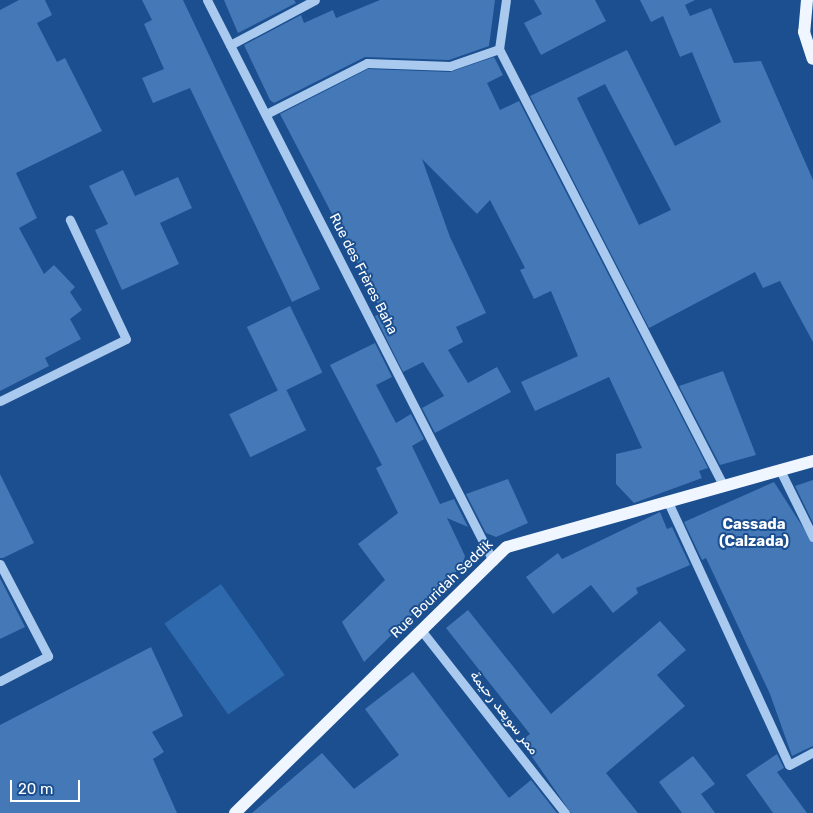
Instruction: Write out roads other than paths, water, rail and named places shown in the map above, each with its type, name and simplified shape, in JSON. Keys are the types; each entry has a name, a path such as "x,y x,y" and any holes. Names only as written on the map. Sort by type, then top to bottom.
{"main road":[{"path":"806,0 804,32 813,59"},
{"name":"Rue Bouridah Seddik","path":"235,813 507,547 813,461"}],"street":[{"name":"Rue des Frères Baha","path":"207,0 493,561"},
{"path":"230,45 316,0"},
{"path":"506,0 499,49 724,486"},
{"path":"266,114 367,63 450,66 499,49"},
{"path":"0,401 126,339 70,220"},
{"path":"780,470 813,538"},
{"path":"668,502 789,765 813,752"},
{"path":"0,564 48,656 0,681"},
{"name":"ممر سويعد رحيمة","path":"420,630 565,813"}],"district":[{"name":"Cassada (Calzada)","path":"754,532"}]}
